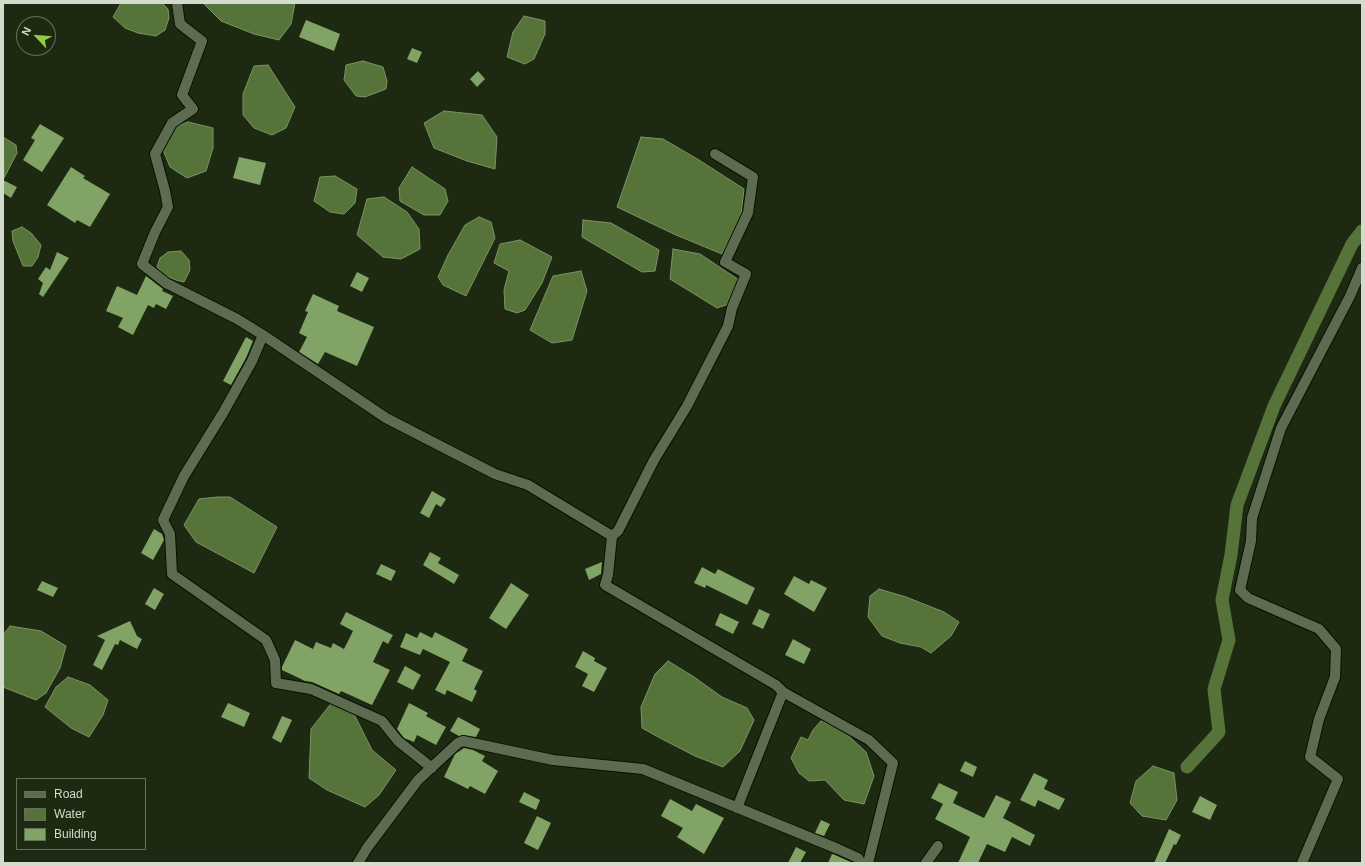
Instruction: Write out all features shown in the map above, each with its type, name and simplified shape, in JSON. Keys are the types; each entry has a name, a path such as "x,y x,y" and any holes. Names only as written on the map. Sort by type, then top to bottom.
{"street":[{"path":"177,3 180,24 202,41 182,95 193,109 172,123 155,154 168,207 155,232 142,264 166,283 237,319 386,418 495,474 528,485 612,536"},
{"path":"715,154 753,177 748,213 726,262 746,274 732,308 728,326 687,406 654,460 618,531 612,536 608,575 605,585 776,685 783,692 869,740 893,763 868,863"},
{"path":"1302,863 1338,779 1310,757 1319,719 1335,677 1336,649 1319,629 1248,598 1240,590 1251,541 1252,518 1281,428 1350,296 1362,268"},
{"path":"263,336 252,361 223,413 184,476 163,520 170,534 172,574 266,640 276,660 276,683 311,689 382,721 398,741 432,768"},
{"path":"737,808 783,692"},
{"path":"358,863 367,848 418,780 462,741 553,760 643,769 845,852 858,858 861,863"},
{"path":"926,863 938,846"}],"water":[{"path":"121,3 162,3 168,9 169,18 165,30 156,36 138,33 125,28 113,17"},
{"path":"203,3 295,3 291,24 279,40 254,34 221,21"},
{"path":"524,16 545,21 545,34 534,59 525,64 507,57 513,32"},
{"path":"363,61 383,67 387,81 386,89 365,97 356,96 344,80 346,65"},
{"path":"268,65 295,107 286,128 272,135 254,128 243,115 243,94 254,66"},
{"path":"444,111 482,115 497,137 495,169 467,161 434,148 424,123"},
{"path":"188,122 213,128 213,148 206,171 187,178 170,167 161,145 175,127"},
{"path":"3,137 16,145 17,153 4,178"},
{"path":"641,137 663,139 744,189 741,215 722,254 676,235 617,207"},
{"path":"412,167 445,189 448,201 440,215 424,215 400,201 399,188"},
{"path":"335,176 357,189 355,203 344,214 330,212 314,201 320,177"},
{"path":"384,197 407,212 419,229 420,249 401,259 383,257 357,235 367,199"},
{"path":"479,217 491,222 495,238 466,296 443,285 438,277 448,255 465,225"},
{"path":"583,220 611,223 659,250 655,271 642,272 582,237"},
{"path":"22,227 31,233 41,245 38,257 32,266 23,266 13,241 12,231"},
{"path":"520,240 552,257 542,283 525,310 517,313 505,309 504,290 509,271 494,263 500,244"},
{"path":"673,249 700,254 739,280 729,304 717,308 670,279"},
{"path":"181,251 189,260 190,270 184,282 164,275 157,267 160,258 168,252"},
{"path":"581,271 587,291 572,340 552,343 530,330 553,276"},
{"path":"230,497 277,527 254,573 196,542 184,525 199,499"},
{"path":"879,589 906,597 944,612 959,622 951,636 931,653 921,647 900,643 882,636 868,617 870,596"},
{"path":"10,626 41,631 66,646 60,668 46,693 36,700 3,687 3,635"},
{"path":"668,661 722,697 747,708 754,720 740,751 723,767 695,756 642,728 641,707 655,674"},
{"path":"68,677 90,685 108,700 103,715 89,737 71,728 45,707 56,687"},
{"path":"333,701 355,716 372,750 396,770 379,795 365,807 327,790 309,778 311,729"},
{"path":"821,721 842,730 866,752 874,776 864,804 844,800 825,780 809,781 799,773 791,758 801,737 808,740 813,730"},
{"path":"1153,766 1174,773 1177,800 1166,820 1142,816 1130,803 1136,781"}],"building":[{"path":"306,20 340,34 334,51 299,37"},
{"path":"412,48 422,52 417,63 407,59"},
{"path":"478,71 485,79 477,87 470,79"},
{"path":"40,124 64,138 42,172 23,160 35,140 31,138"},
{"path":"239,157 266,163 260,185 233,178"},
{"path":"71,167 85,176 83,178 110,194 90,227 77,220 75,223 47,205"},
{"path":"3,180 17,187 11,198 3,193"},
{"path":"57,252 69,258 43,297 39,294 43,283 38,279 46,267 50,270"},
{"path":"357,272 369,278 362,292 350,286"},
{"path":"146,276 163,289 162,291 173,296 166,309 156,304 154,308 148,305 133,335 118,327 123,318 106,311 117,286 137,295"},
{"path":"313,294 339,306 337,311 374,327 357,366 325,352 318,364 299,352 307,337 299,333 308,312 305,311"},
{"path":"246,337 253,341 246,358 231,385 223,381"},
{"path":"432,491 446,499 441,507 436,504 429,518 420,513"},
{"path":"154,529 162,534 164,540 153,560 141,553"},
{"path":"430,552 441,558 438,563 459,575 454,584 423,565"},
{"path":"602,562 601,574 589,580 585,569"},
{"path":"381,564 396,571 391,581 376,574"},
{"path":"702,567 715,574 718,569 755,588 747,605 706,585 705,588 694,583"},
{"path":"794,576 809,584 811,580 827,588 814,612 784,594"},
{"path":"42,581 58,588 53,597 37,590"},
{"path":"511,583 529,595 506,629 489,618"},
{"path":"154,588 164,594 155,610 145,604"},
{"path":"759,609 770,614 763,629 752,624"},
{"path":"346,612 393,635 388,644 383,641 373,662 390,670 372,705 341,691 339,694 312,682 305,681 282,670 295,640 313,649 316,642 331,648 333,643 344,649 353,631 340,624"},
{"path":"720,613 739,622 733,634 715,625"},
{"path":"130,621 137,636 142,639 137,649 120,640 118,645 115,644 102,670 93,665 105,640 97,636"},
{"path":"420,632 432,638 435,632 468,649 462,661 483,671 474,689 477,691 472,702 447,690 445,695 435,690 450,662 423,649 420,655 400,647 406,633 417,638"},
{"path":"793,639 811,649 804,664 785,655"},
{"path":"583,651 595,658 594,661 607,668 594,692 582,686 588,674 575,667"},
{"path":"405,666 421,675 413,690 397,682"},
{"path":"228,703 250,713 244,727 221,717"},
{"path":"409,703 428,713 426,716 446,727 436,745 417,735 414,742 404,738 397,729"},
{"path":"282,716 292,720 281,743 272,738"},
{"path":"458,717 480,729 476,737 464,735 459,736 450,731"},
{"path":"464,748 473,750 485,756 482,761 498,771 485,794 470,786 468,789 444,777 455,754"},
{"path":"965,761 977,767 973,777 960,771"},
{"path":"1034,773 1048,780 1044,789 1065,799 1059,810 1038,800 1035,807 1020,800"},
{"path":"939,783 958,792 953,803 984,818 996,795 1011,802 1003,818 1035,835 1030,846 1012,837 1005,852 987,844 978,863 958,863 970,837 935,819 943,804 931,798"},
{"path":"524,792 540,800 536,810 519,802"},
{"path":"1200,796 1217,805 1210,820 1192,812"},
{"path":"670,799 692,811 696,804 724,818 704,854 677,837 683,828 661,816"},
{"path":"537,816 551,823 538,850 524,843"},
{"path":"821,820 830,824 824,836 815,833"},
{"path":"1169,829 1181,835 1176,845 1174,844 1165,863 1154,863"},
{"path":"796,847 806,852 800,863 788,863"},
{"path":"832,854 835,855 853,863 828,863"}],"waterway":[{"path":"1187,767 1219,732 1214,689 1229,640 1222,600 1231,555 1237,505 1274,406 1352,244 1362,231"}]}
